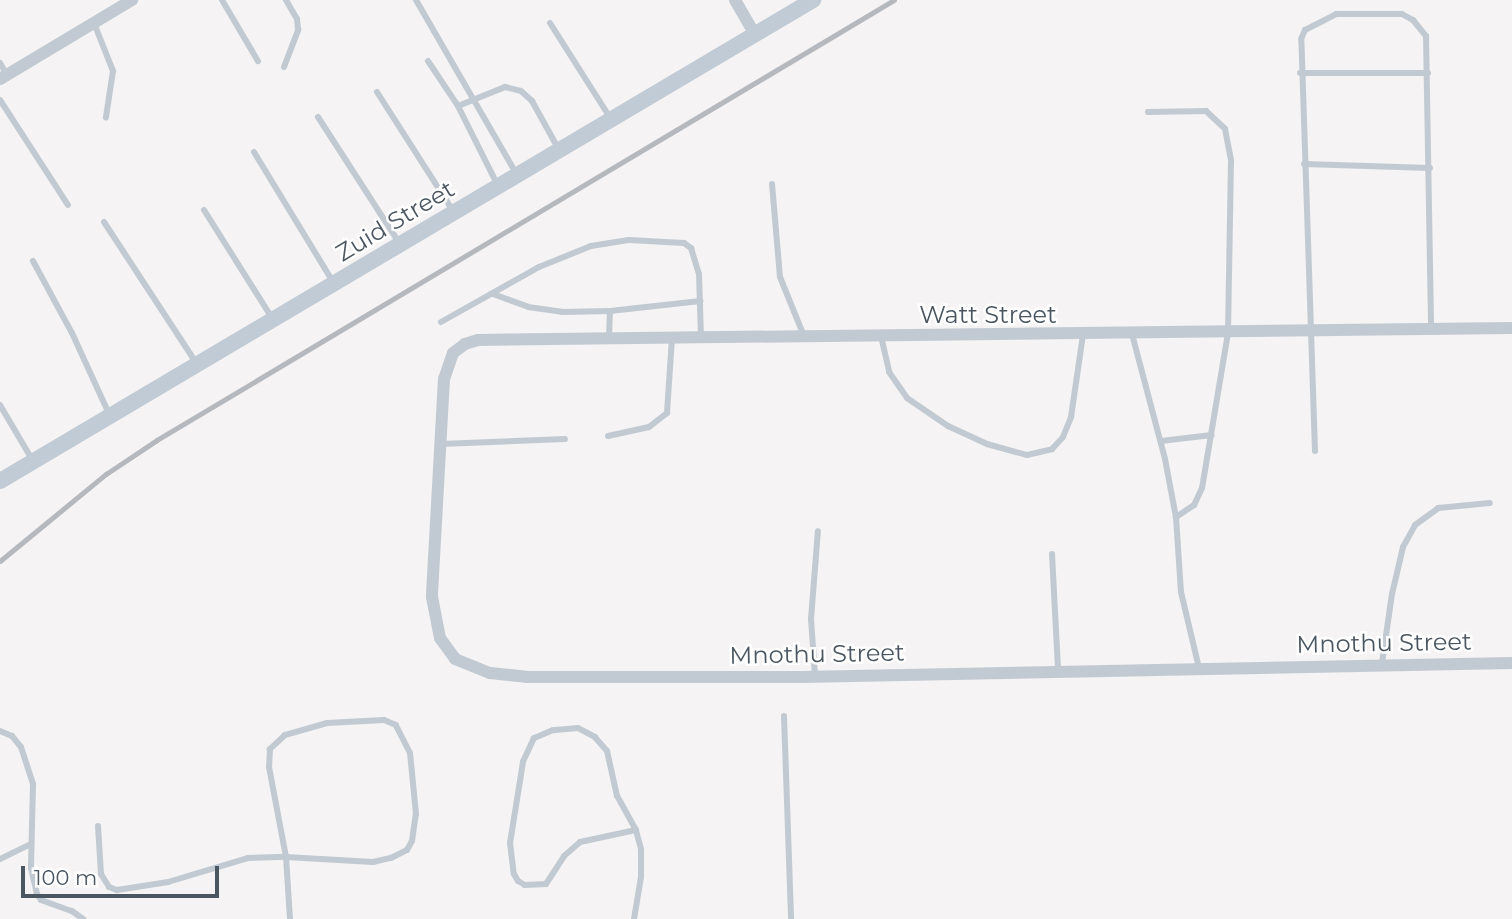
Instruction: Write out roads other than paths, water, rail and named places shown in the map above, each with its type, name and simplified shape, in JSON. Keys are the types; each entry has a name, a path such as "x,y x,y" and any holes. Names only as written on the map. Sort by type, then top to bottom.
{"street":[{"path":"4,77 132,0"},
{"path":"735,0 755,34"},
{"name":"Zuid Street","path":"0,481 813,0"},
{"name":"Watt Street","path":"465,344 501,339 1083,335 1512,328"},
{"name":"Mnothu Street","path":"465,344 453,353 447,363 432,597 440,638 455,659 490,673 526,677 815,676 1382,663 1512,663"}],"lane":[{"path":"222,0 258,61"},
{"path":"284,67 298,30 297,19 286,0"},
{"path":"416,0 517,175"},
{"path":"1315,451 1300,73 1301,39 1305,30 1336,13 1402,14 1413,20 1426,37 1431,329"},
{"path":"94,23 113,71 106,117"},
{"path":"550,23 611,119"},
{"path":"428,61 458,106 498,186"},
{"path":"0,63 4,77"},
{"path":"1300,73 1428,73"},
{"path":"458,106 505,87 521,91 532,101 559,150"},
{"path":"377,92 454,212"},
{"path":"0,100 68,205"},
{"path":"1148,112 1206,111 1218,120 1229,139 1232,201 1228,333 1212,435 1198,498 1189,510 1176,517"},
{"path":"318,117 400,244"},
{"path":"254,152 334,284"},
{"path":"1304,164 1430,169"},
{"path":"772,184 780,277 804,336"},
{"path":"204,209 273,320"},
{"path":"104,222 198,365"},
{"path":"441,322 539,267 591,246 629,240 684,243 697,258 701,338"},
{"path":"33,261 72,333 110,416"},
{"path":"493,294 543,311 610,311 700,301"},
{"path":"609,338 610,311"},
{"path":"1132,334 1161,441 1176,517 1181,592 1199,667"},
{"path":"881,336 889,372 907,398 948,426 987,444 1027,455 1052,449 1063,437 1071,417 1083,335"},
{"path":"608,436 649,427 667,413 672,337"},
{"path":"0,405 33,461"},
{"path":"1161,441 1212,435"},
{"path":"440,444 565,439"},
{"path":"1382,663 1392,594 1404,547 1415,525 1437,508 1490,503"},
{"path":"815,676 811,619 818,531"},
{"path":"1052,554 1058,670"},
{"path":"784,716 791,919"},
{"path":"98,826 101,874 110,887 117,890 168,882 227,862 286,857 373,862 391,858 407,850 415,827 416,790 410,753 396,725 384,720 327,723 301,729 275,743 268,756 286,857 290,919"},
{"path":"634,919 642,862 636,830 617,796 607,751 595,737 578,728 566,728 534,738 523,762 510,843 514,874 518,881 525,885 546,884 564,856 580,842 636,830"},
{"path":"0,731 12,736 28,761 34,799 32,879 37,894 41,900 72,911 83,919"},
{"path":"0,859 31,844"}],"railway":[{"path":"0,561 106,474 157,440 894,0"}]}
